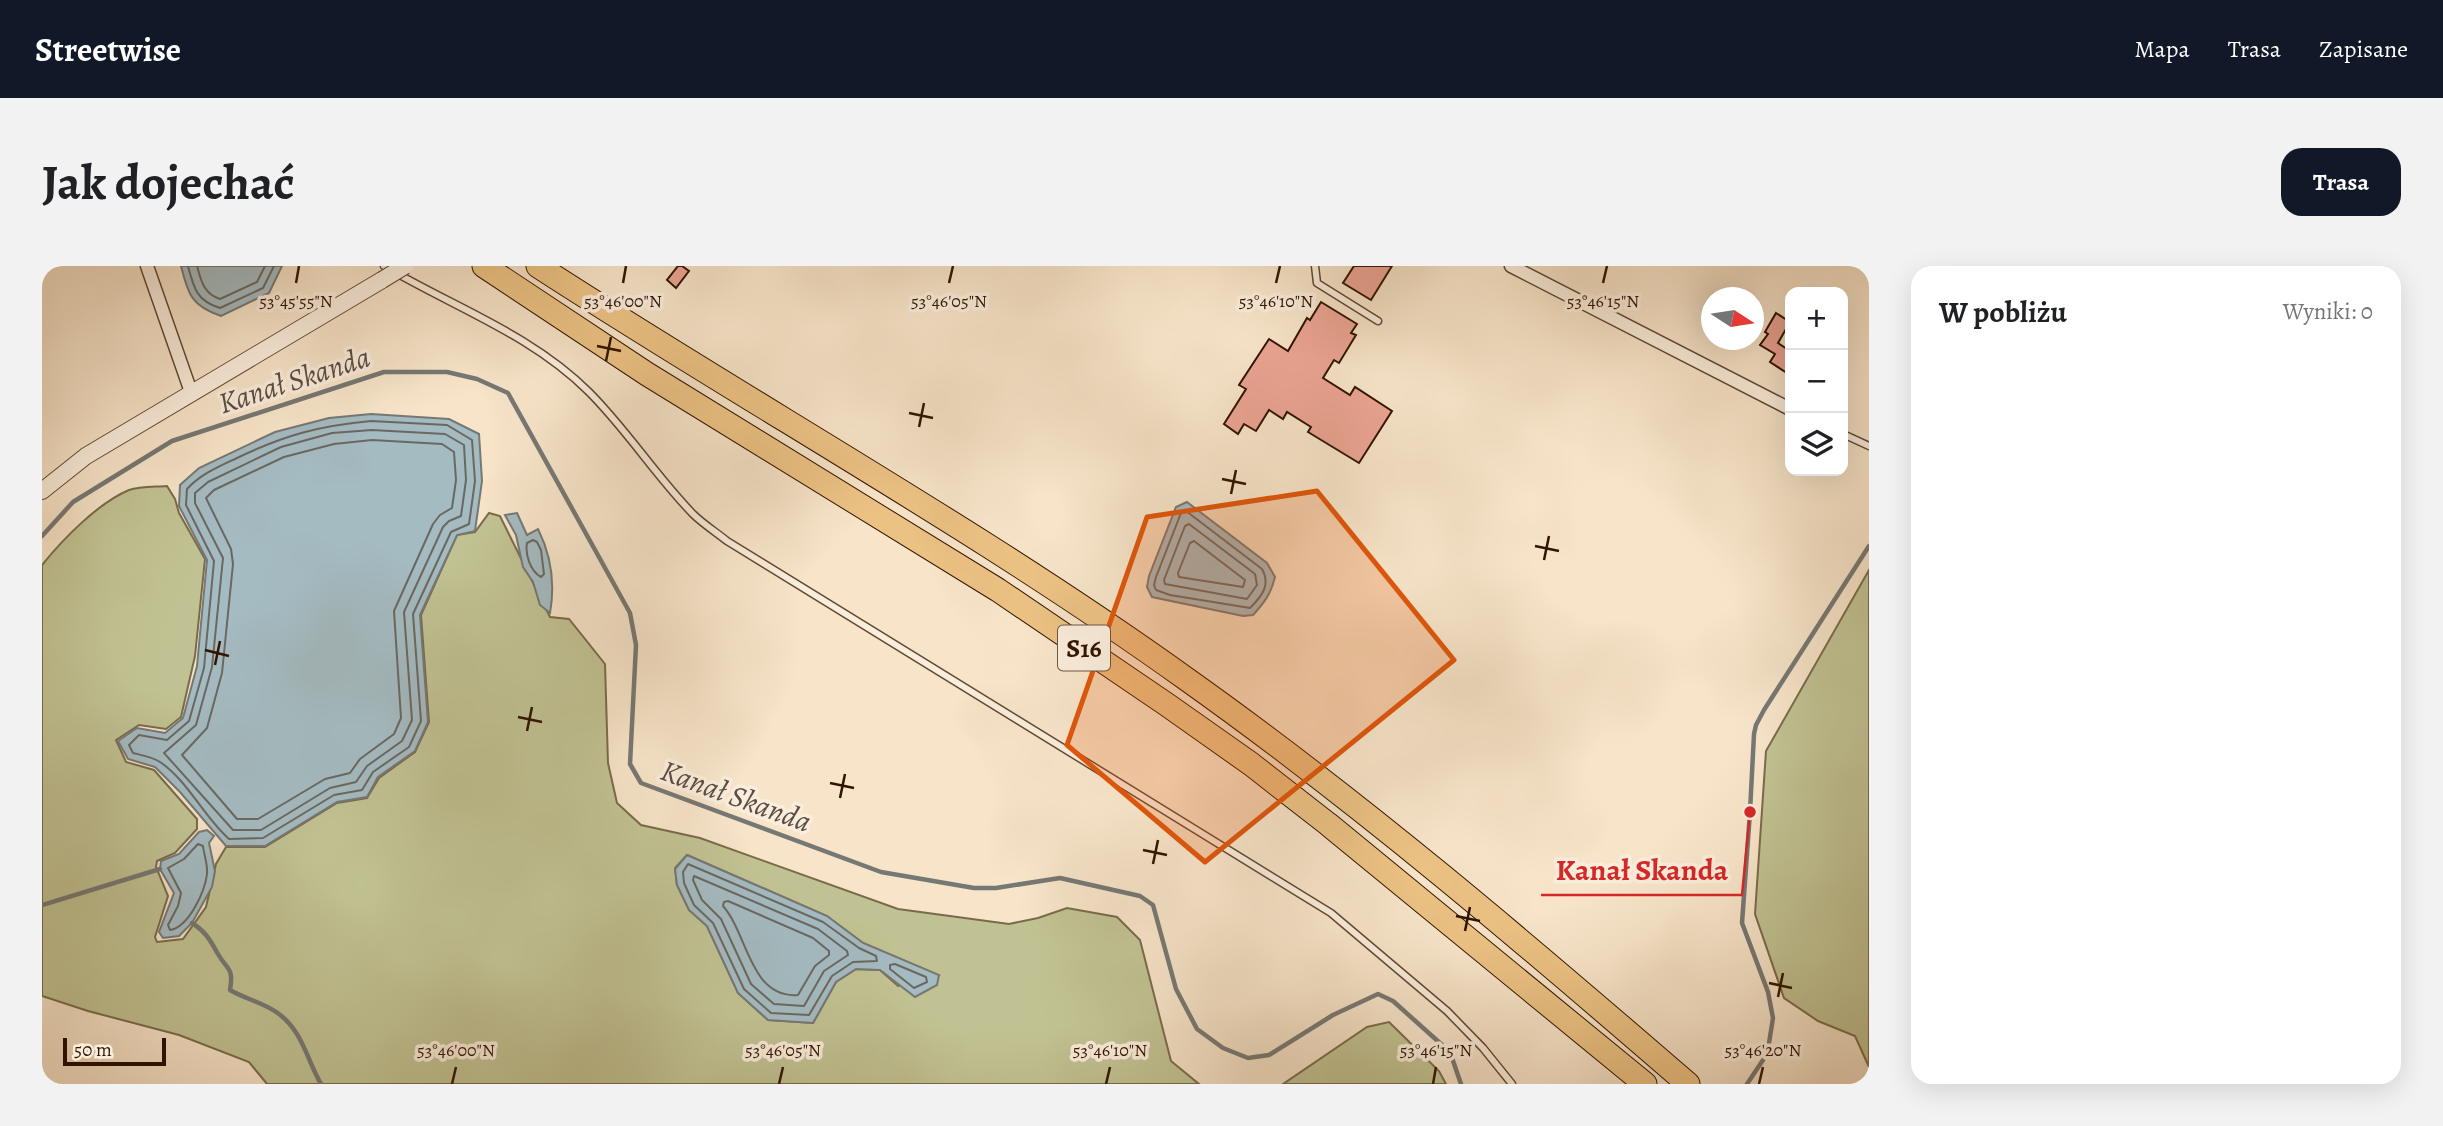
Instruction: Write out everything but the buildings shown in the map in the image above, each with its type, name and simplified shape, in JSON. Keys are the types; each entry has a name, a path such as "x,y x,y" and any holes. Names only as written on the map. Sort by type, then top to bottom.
{"highway":[{"name":"S16","path":"484,266 647,374 998,590 1166,704 1251,764 1328,824 1645,1084"},
{"name":"S16","path":"538,266 660,345 931,510 1185,678 1347,800 1513,933 1688,1084"}],"street":[{"path":"147,266 191,392"},
{"path":"42,491 86,456 383,273 405,266"},
{"path":"1511,266 1785,406"}],"lane":[{"path":"1315,266 1317,282 1378,321"},
{"path":"383,273 420,287 516,335 577,381 629,435 694,516 727,541 1331,913 1447,1011 1483,1048 1512,1084"},
{"path":"1848,436 1869,446"}],"highlighted area":[{"path":"1317,491 1454,660 1205,862 1067,745 1147,517"}],"green space":[{"path":"167,486 205,559 195,656 181,717 166,729 139,725 116,740 126,762 154,770 197,819 197,829 175,853 157,861 156,867 168,896 155,937 157,942 183,939 206,907 216,864 226,847 265,847 337,803 367,798 379,778 415,752 429,722 421,615 457,535 475,532 489,513 500,516 550,617 569,619 605,664 608,763 617,803 641,825 700,838 898,909 1009,924 1067,908 1117,917 1140,940 1171,1061 1199,1084 267,1084 249,1062 179,1035 42,996 42,565 71,533 117,496 143,487","holes":["687,855 827,916 863,943 938,975 898,986 880,970 856,969 836,982 813,1023 768,1020 738,993 707,926 689,910 677,885 675,868"]},
{"path":"1869,570 1869,1067 1855,1036 1818,1021 1784,998 1755,914 1766,751"},
{"path":"1389,1022 1439,1071 1446,1084 1283,1084 1367,1027"}],"water":[{"path":"181,266 282,266 269,293 221,316 204,308 193,298"},
{"path":"371,414 449,419 479,434 482,481 475,531 457,535 420,615 428,722 415,751 378,777 367,797 337,802 265,846 226,846 155,767 128,759 118,741 137,728 165,733 183,718 197,666 207,560 179,506 180,485 199,468 275,432 329,418"},
{"path":"1187,502 1267,563 1275,577 1267,598 1253,615 1243,616 1152,597 1147,587 1149,576 1176,507"},
{"path":"517,513 527,535 538,529 546,549 552,581 550,613 540,605 533,582 523,567 516,535 505,515"},
{"path":"207,830 214,836 209,843 215,871 212,887 192,923 179,936 163,938 159,932 174,893 160,869 161,861 179,854 199,832"},
{"path":"687,855 827,916 863,943 939,975 937,985 915,997 880,970 856,969 836,982 813,1023 768,1020 738,993 707,926 689,910 677,885 675,869"}],"waterway":[{"name":"Kanał Skanda","path":"42,536 73,502 172,441 384,372 447,372 477,379 508,393 630,613 636,645 630,764 641,783 881,872 974,888 996,888 1060,878 1140,896 1153,905 1176,989 1197,1029 1223,1048 1248,1058 1269,1055 1333,1015 1378,994 1393,1001 1450,1052 1461,1084"},
{"name":"Kanał Skanda","path":"1747,1084 1763,1060 1773,1018 1768,992 1742,923 1756,725 1869,546"},
{"path":"42,905 160,869"},
{"path":"192,923 207,937 229,969 230,990 273,1010 294,1029 321,1084"}],"place":[{"name":"Kanał Skanda","path":"1750,812"}]}
